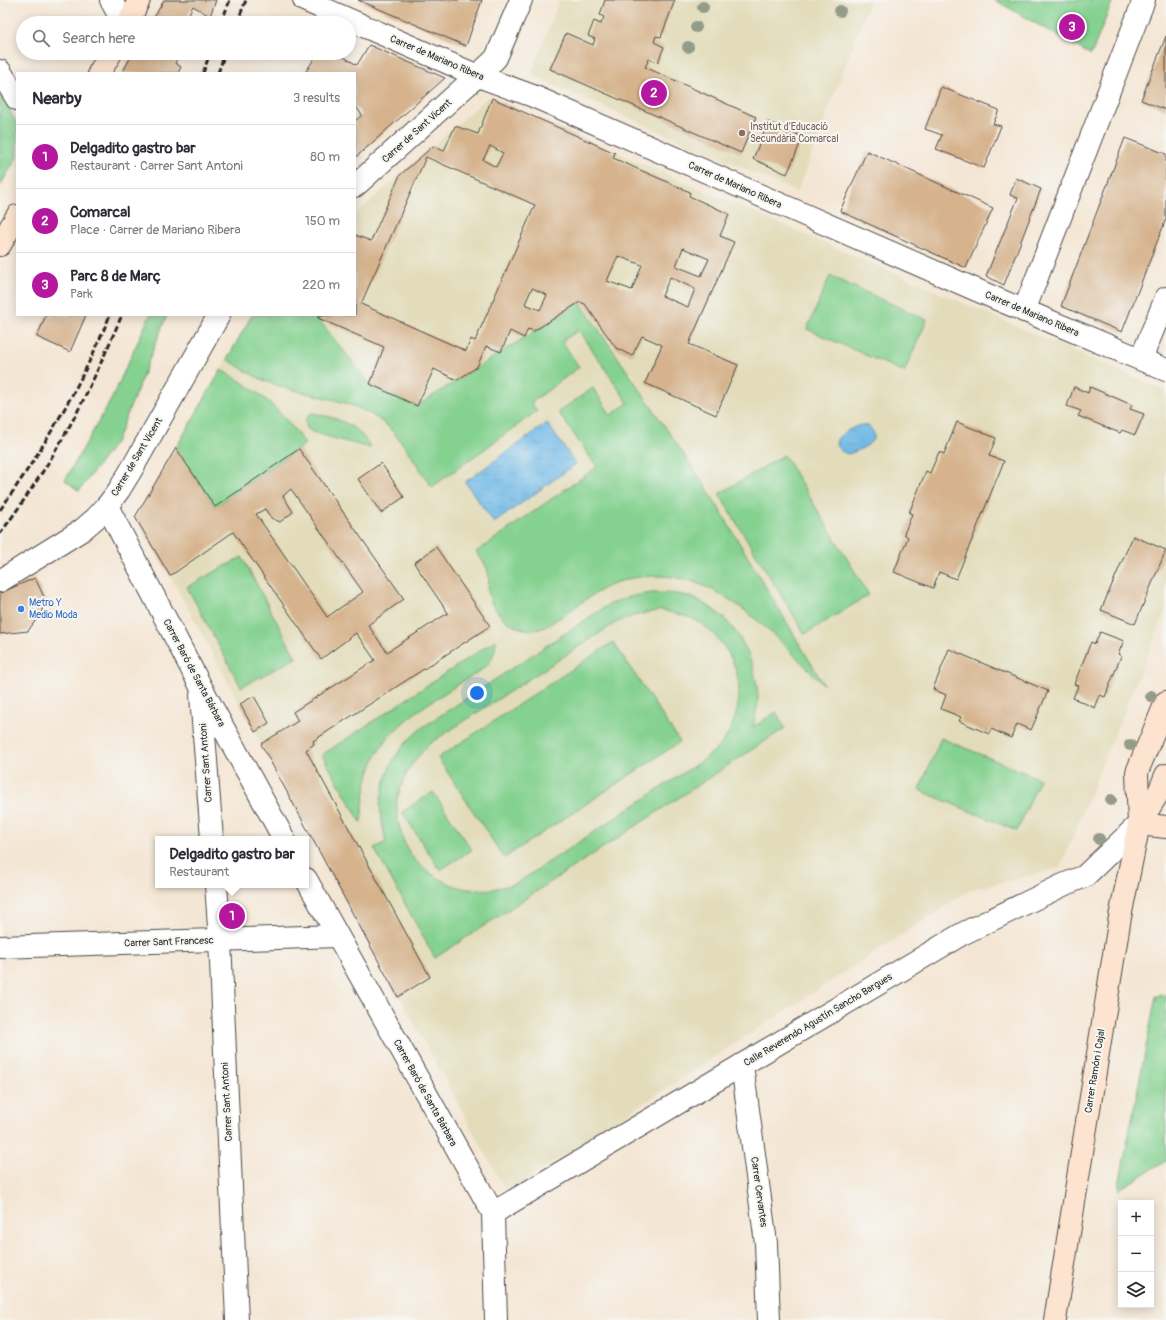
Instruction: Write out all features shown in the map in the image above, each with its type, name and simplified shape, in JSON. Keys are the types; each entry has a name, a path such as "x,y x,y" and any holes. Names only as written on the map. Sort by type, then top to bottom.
{"street":[{"path":"111,0 119,16"},
{"path":"131,16 139,0"},
{"name":"Carrer de Mariano Ribera","path":"304,0 341,16"},
{"name":"Carrer de Sant Vicent","path":"356,185 478,76 496,58 521,0"},
{"path":"1024,311 1144,0"},
{"name":"Carrer de Mariano Ribera","path":"356,23 478,76 533,96 1024,311 1166,370"},
{"path":"100,72 107,60"},
{"path":"0,72 16,97"},
{"path":"0,245 16,218"},
{"path":"1141,360 1166,298"},
{"name":"Carrer de Sant Vicent","path":"0,581 82,530 107,506 130,472 218,316"},
{"name":"Carrer Baró de Santa Bárbara","path":"107,506 201,687 282,836"},
{"name":"Carrer Sant Antoni","path":"201,687 212,836"},
{"path":"1139,824 1137,772 1166,702"},
{"path":"1139,824 1159,792 1166,775"},
{"path":"1139,824 1166,827"},
{"name":"Calle Reverendo Agustín Sancho Bargues","path":"493,1213 962,934 1085,876 1139,824"},
{"name":"Carrer Ramón i Cajal","path":"1055,1320 1120,917 1139,824"},
{"name":"Carrer Baró de Santa Bárbara","path":"309,885 493,1213 496,1320"},
{"name":"Carrer Sant Antoni","path":"216,888 220,940 237,1320"},
{"name":"Carrer Sant Francesc","path":"0,947 337,936"},
{"name":"Carrer Cervantes","path":"742,1065 766,1243 769,1320"}],"shaded area":[{"name":"Institut d'Educació Secundària Comarcal","path":"559,0 870,0 797,192 531,75"},
{"path":"488,97 1166,391 1166,609 1060,868 970,890 507,1193 170,576 135,517 251,316 356,316 356,214"}],"green space":[{"path":"995,0 1113,0 1091,55"},
{"path":"0,95 16,121 16,159 0,186"},
{"path":"830,276 927,320 904,372 807,329"},
{"path":"580,302 706,487 824,685 782,643 738,605 704,586 683,579 650,576 618,582 595,594 548,626 537,630 514,626 503,618 496,610 490,600 488,590 489,577 487,569 476,552 597,467 558,412 593,388 611,415 628,403 579,330 562,341 579,367 531,403 537,411 432,487 397,436 384,423 371,414 329,398 284,388 264,381 227,359 251,316 316,316 370,384 417,406"},
{"path":"150,316 167,316 117,440 79,491 65,480 112,398"},
{"path":"221,370 247,385 268,401 287,420 305,444 215,507 176,448"},
{"path":"312,413 330,417 353,427 371,448 312,432 307,428 305,421"},
{"path":"784,455 869,595 805,634 719,494"},
{"path":"242,557 296,658 241,687 187,587"},
{"path":"653,593 680,594 695,599 709,606 732,627 747,652 753,667 758,697 753,727 776,712 785,728 435,958 374,848 386,842 380,804 385,780 392,762 402,747 423,727 605,607 622,599","holes":["661,610 693,619 705,626 713,633 724,647 736,670 739,695 734,721 728,734 717,748 703,760 517,883 499,888 488,889 476,890 461,888 432,874 414,859 403,840 397,815 397,800 402,783 409,770 427,747 432,742 617,622 633,616"]},
{"path":"496,640 493,655 486,666 417,711 388,738 375,757 369,775 361,822 322,755"},
{"path":"613,642 680,742 504,858 438,758"},
{"path":"941,738 1040,779 1017,831 919,790"},
{"path":"433,792 472,850 440,870 402,812"},
{"path":"1166,995 1166,1161 1118,1190 1156,996"}],"water":[{"path":"547,423 576,464 494,523 465,482"},
{"path":"860,425 868,426 873,431 873,440 865,447 848,454 842,451 836,444 837,439 842,434"}],"building":[{"path":"164,0 216,0 210,16 193,6 188,16 155,16"},
{"path":"358,0 482,0 466,46"},
{"path":"605,0 675,0 661,37 656,36 654,42 664,47 658,62 649,59 645,67 756,117 741,153 550,69 566,33 593,45 595,39 588,36 594,21 601,24 604,17 600,15"},
{"path":"1166,36 1166,110 1141,100"},
{"path":"369,45 445,78 356,157 356,120 362,115 356,108 356,72 306,72 313,60 349,60 357,65"},
{"path":"129,60 176,60 175,63 181,67 178,72 123,72"},
{"path":"941,87 999,110 993,124 1001,126 984,168 936,149 942,135 925,129"},
{"path":"492,98 615,153 613,158 690,192 689,196 729,214 720,236 734,242 689,344 738,365 716,415 645,383 662,345 642,336 632,356 616,348 585,304 580,302 534,331 528,329 524,338 510,331 501,352 486,346 477,367 457,380 434,369 417,406 370,384 384,347 318,318 319,316 356,316 356,235 371,241 400,175 433,146 444,151 455,126 478,134","holes":["490,146 503,153 496,167 483,160","426,157 535,205 475,341 471,339 466,351 361,304","683,248 709,259 701,276 676,266","618,256 642,265 632,290 607,281","670,277 695,289 688,307 662,296","532,288 547,295 540,310 525,304"]},
{"path":"768,122 803,137 787,174 753,159"},
{"path":"1125,138 1166,154 1166,219 1122,332 1061,306"},
{"path":"867,151 993,208 966,268 840,211"},
{"path":"1016,178 1041,189 1004,285 986,276 1018,198 1010,195"},
{"path":"46,316 86,316 70,352 37,337"},
{"path":"1074,387 1088,393 1090,387 1132,405 1130,409 1144,414 1135,435 1122,430 1120,433 1078,416 1081,411 1067,406"},
{"path":"957,422 996,438 989,456 1004,461 956,579 939,572 933,588 894,572 908,537 904,534 912,514 909,513 926,471 930,473 939,452 944,454"},
{"path":"176,448 215,507 299,449 404,599 368,625 387,652 448,613 414,563 436,547 490,626 313,741 314,744 306,750 430,977 398,997 261,744 298,721 293,712 375,660 356,633 321,659 233,532 170,576 135,517","holes":["291,489 363,592 327,617 256,514 265,509 271,518 280,522 293,512 283,496"]},
{"path":"381,463 404,497 381,513 358,479"},
{"path":"1133,536 1166,550 1135,624 1101,610"},
{"name":"Metro Y Medio Moda","path":"35,578 46,601 39,618 38,617 28,631 0,634 0,593"},
{"path":"1100,632 1124,641 1118,654 1121,656 1105,697 1100,695 1095,708 1073,698 1078,686 1074,684 1091,642 1095,644"},
{"path":"949,649 1048,691 1031,730 1017,724 1011,738 991,729 989,734 959,721 961,717 941,709 946,695 933,689"},
{"path":"254,696 269,723 255,732 240,704"}],"railway":[{"path":"224,16 230,0"},
{"path":"240,16 246,0"},
{"path":"203,72 208,60"},
{"path":"218,72 223,60"},
{"path":"0,510 61,416 87,366 110,316"},
{"path":"0,534 57,449 80,407 122,316"}],"place":[{"name":"Parc 8 de Març","path":"1072,27"},
{"name":"Comarcal","path":"654,93"},
{"name":"Institut d'Educació Secundària Comarcal","path":"742,133"},
{"name":"Metro Y Medio Moda","path":"21,609"},
{"name":"Delgadito gastro bar","path":"232,916"}]}
